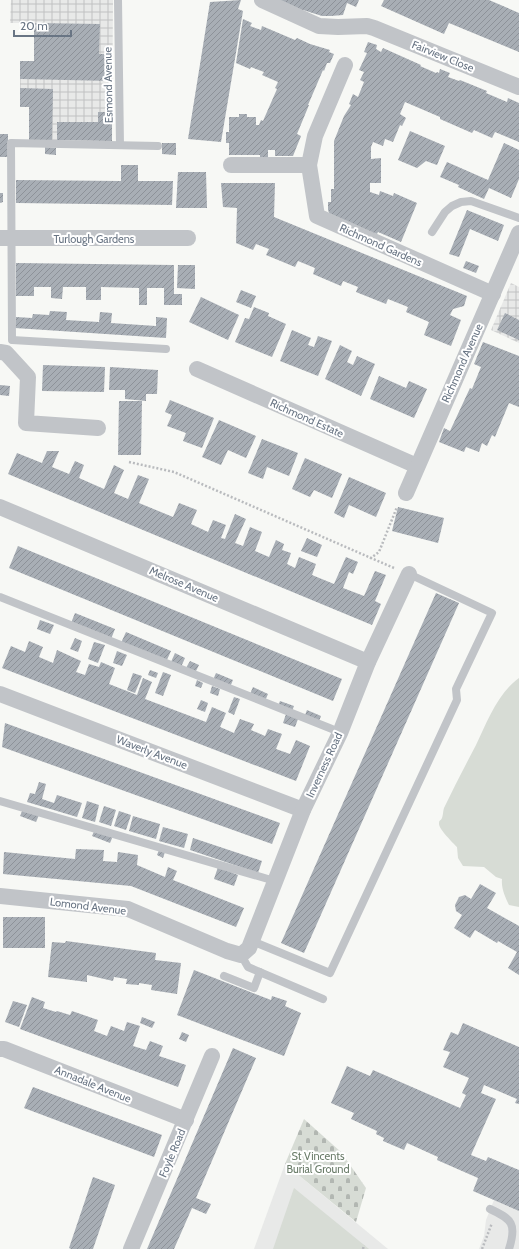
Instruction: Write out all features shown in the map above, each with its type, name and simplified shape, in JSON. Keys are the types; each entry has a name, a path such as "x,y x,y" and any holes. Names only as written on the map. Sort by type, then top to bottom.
{"street":[{"name":"Fairview Close","path":"262,0 319,26 367,26 519,87"},
{"name":"Richmond Gardens","path":"344,65 315,136 309,165 317,216 493,294"},
{"path":"231,165 309,165"},
{"name":"Richmond Avenue","path":"406,493 519,233"},
{"name":"Turlough Gardens","path":"6,238 188,238"},
{"path":"0,352 6,353 28,377 26,423 98,428"},
{"name":"Richmond Estate","path":"197,370 417,466"},
{"name":"Melrose Avenue","path":"0,507 368,662"},
{"name":"Inverness Road","path":"241,955 249,948 276,883 303,810 340,734 368,662 409,574"},
{"name":"Waverly Avenue","path":"0,694 303,810"},
{"name":"Lomond Avenue","path":"0,896 128,909 227,951 241,955"},
{"name":"Annadale Avenue","path":"0,1049 4,1048 186,1120"},
{"name":"Foyle Road","path":"131,1249 212,1056"}],"lane":[{"name":"Esmond Avenue","path":"118,0 120,145"},
{"path":"158,146 11,143 6,238 12,340 166,348"},
{"path":"432,232 445,212 452,206 461,202 471,202 519,218"},
{"path":"252,941 330,973 457,700 456,689 492,613 409,574"},
{"path":"0,598 332,729 340,734"},
{"path":"0,801 268,879 276,883"},
{"path":"241,955 248,967 323,999"},
{"path":"224,976 254,988 260,972"},
{"path":"493,1211 505,1216 510,1221 513,1235 509,1249"}],"path":[{"path":"129,462 174,472 409,574"},
{"path":"371,558 379,552 398,504 406,493"},
{"path":"482,1249 493,1211"},
{"path":"362,1249 364,1245"}],"shaded area":[{"path":"11,0 113,0 112,141 29,140 29,107 20,107 20,61 34,61 34,23 10,23"},
{"path":"511,283 519,287 519,343 491,330"},
{"path":"285,1164 388,1249 254,1249"},
{"path":"494,1200 519,1211 519,1249 479,1249 484,1236 486,1220"}],"green space":[{"path":"519,678 519,907 509,905 503,889 502,879 496,877 484,867 463,866 458,858 457,847 444,832 439,824 439,821 494,708 505,692"},
{"name":"St Vincents Burial Ground","path":"304,1119 341,1152 366,1188 356,1222 285,1164"},
{"path":"294,1188 369,1249 273,1249"}],"building":[{"path":"241,0 238,9 243,11 221,142 188,139 210,2"},
{"path":"280,0 359,0 356,7 347,3 343,15 322,16 303,10 302,13"},
{"path":"384,0 489,0 519,13 519,52 449,23 444,34 381,6"},
{"path":"243,19 252,23 250,26 261,30 262,26 295,40 297,38 330,50 329,52 334,54 330,63 327,63 324,71 323,70 308,105 297,134 301,136 293,156 275,156 275,150 268,150 268,159 260,159 260,155 229,155 229,143 226,143 226,132 229,132 229,117 239,117 239,114 247,114 247,117 256,117 256,125 259,125 261,120 263,121 277,89 275,88 278,82 262,75 264,72 251,67 250,69 236,63"},
{"path":"34,23 100,24 99,54 112,54 112,81 20,79 20,61 34,61"},
{"path":"368,42 377,45 376,49 381,52 383,48 436,73 439,73 440,69 450,73 448,77 459,81 460,80 487,91 486,93 507,102 508,98 519,103 519,142 495,132 492,138 474,130 472,133 405,102 400,114 406,118 402,126 400,125 393,142 385,139 383,146 373,142 371,147 371,159 381,158 381,183 370,183 370,192 379,195 380,191 393,196 394,193 417,203 401,242 378,232 377,234 373,233 330,215 328,210 328,202 331,202 331,189 334,189 334,141 344,116 351,105 349,104 353,94 358,97 364,82 360,80 364,72 359,70 367,53 364,52"},
{"path":"20,88 53,89 52,140 29,140 29,107 20,107"},
{"path":"98,112 112,112 112,141 57,140 57,122 98,122"},
{"path":"410,131 445,146 437,165 426,161 417,168 398,160"},
{"path":"0,134 8,134 8,157 0,157"},
{"path":"162,143 176,143 176,155 162,154"},
{"path":"504,143 519,150 519,179 511,198 489,188 484,199 458,187 459,185 440,177 447,162 488,180"},
{"path":"45,147 56,148 56,155 45,154"},
{"path":"121,165 138,165 138,181 173,181 172,205 16,203 16,180 121,181"},
{"path":"178,172 206,172 207,208 176,208"},
{"path":"221,183 275,183 274,217 467,296 464,306 453,309 450,315 461,320 451,346 424,335 429,322 406,312 408,307 388,299 386,304 356,292 358,287 343,281 341,286 313,274 315,268 298,261 295,267 266,255 269,249 256,244 253,250 236,243 237,208 223,207"},
{"path":"0,193 3,193 3,202 0,203"},
{"path":"467,210 504,225 498,241 470,229 459,257 449,254"},
{"path":"466,261 479,266 476,273 463,268"},
{"path":"16,263 174,265 174,294 182,294 182,305 164,305 164,288 147,288 147,305 139,305 139,288 101,287 101,300 86,300 86,287 63,287 62,299 51,298 51,287 34,287 34,296 16,296"},
{"path":"178,265 195,265 195,289 177,288"},
{"path":"241,290 256,296 251,308 236,302"},
{"path":"201,297 239,315 228,340 189,322"},
{"path":"254,307 269,313 268,316 286,324 272,357 235,342 245,318 249,319"},
{"path":"50,311 67,312 66,320 99,322 100,312 112,313 111,323 156,326 156,317 167,318 166,338 15,328 16,317 32,318 33,314 49,315"},
{"path":"505,313 519,320 519,340 497,330"},
{"path":"292,330 311,338 308,345 314,347 318,336 332,341 318,376 280,361"},
{"path":"483,342 519,356 519,407 509,403 495,437 492,435 487,446 482,443 479,452 466,447 464,452 439,442 444,428 450,431 470,388 472,389 481,367 474,364"},
{"path":"340,345 352,351 347,362 353,365 357,356 375,364 361,396 325,379"},
{"path":"43,365 105,367 104,392 42,391"},
{"path":"110,367 158,370 157,394 146,394 146,401 125,399 125,390 109,390"},
{"path":"379,376 406,388 409,381 427,389 414,418 370,399"},
{"path":"0,385 10,386 9,396 0,395"},
{"path":"170,400 214,418 202,448 183,441 186,433 167,426 172,415 165,412"},
{"path":"119,401 142,401 141,455 118,455"},
{"path":"219,420 256,436 246,458 228,450 221,465 202,457"},
{"path":"262,439 298,453 289,476 267,467 263,479 248,473"},
{"path":"47,451 59,451 52,467 69,474 75,461 84,465 79,478 104,489 114,465 124,470 114,493 128,499 138,475 149,479 139,503 173,517 179,503 197,510 191,524 208,532 213,520 226,525 221,538 225,539 235,514 246,519 235,543 243,546 250,527 262,532 255,551 269,557 276,540 284,544 282,550 291,553 287,564 295,568 299,557 316,564 312,575 334,584 346,557 358,562 353,574 349,572 343,588 364,596 375,571 386,575 375,601 381,604 372,625 8,474 17,453 42,463"},
{"path":"305,458 342,474 332,498 314,490 310,497 292,489"},
{"path":"349,477 386,493 376,517 349,505 344,518 334,513"},
{"path":"398,507 444,518 438,543 392,531"},
{"path":"307,538 322,545 317,557 301,551"},
{"path":"18,546 342,679 333,701 9,568"},
{"path":"436,593 459,603 304,953 281,943"},
{"path":"75,613 115,629 111,639 71,623"},
{"path":"40,620 54,625 50,634 37,629"},
{"path":"126,632 171,651 166,662 121,643"},
{"path":"75,638 82,641 78,652 70,649"},
{"path":"29,641 43,647 39,657 53,663 57,650 81,661 76,672 85,675 89,664 99,667 101,662 115,668 109,684 137,695 143,678 152,682 145,699 206,722 212,707 226,713 220,727 234,733 240,719 254,724 251,730 265,736 268,729 282,734 276,749 290,754 296,740 310,746 296,781 2,668 11,646 25,652"},
{"path":"94,642 105,645 98,663 88,659"},
{"path":"117,651 127,655 122,666 113,663"},
{"path":"175,653 185,658 181,667 171,662"},
{"path":"190,661 199,665 195,673 186,668"},
{"path":"150,670 158,673 156,678 148,675"},
{"path":"163,672 171,675 163,696 155,693"},
{"path":"133,673 142,676 135,693 127,690"},
{"path":"216,673 233,680 230,687 213,680"},
{"path":"197,680 203,683 201,688 195,686"},
{"path":"212,686 220,689 218,696 210,693"},
{"path":"253,687 268,694 265,701 250,694"},
{"path":"234,697 240,699 234,715 228,712"},
{"path":"201,700 208,703 205,712 197,709"},
{"path":"280,701 294,706 292,711 278,706"},
{"path":"307,710 321,716 319,721 305,715"},
{"path":"286,714 298,719 295,727 283,723"},
{"path":"5,723 280,823 272,844 2,747"},
{"path":"39,782 46,784 42,799 54,803 57,795 82,803 77,817 27,802 30,793 35,794"},
{"path":"87,801 99,805 95,822 82,818"},
{"path":"104,806 116,810 111,826 99,822"},
{"path":"23,809 39,815 36,822 20,816"},
{"path":"119,811 131,815 126,830 114,826"},
{"path":"133,816 160,824 156,839 129,831"},
{"path":"163,827 188,834 184,848 159,841"},
{"path":"95,829 113,836 110,843 92,836"},
{"path":"193,838 262,861 258,873 190,850"},
{"path":"76,849 104,850 103,861 117,862 118,852 138,855 137,865 165,877 168,867 177,871 173,880 244,908 236,927 131,886 3,874 4,852 75,859"},
{"path":"159,850 165,852 163,858 157,855"},
{"path":"218,867 238,875 234,886 214,879"},
{"path":"480,884 496,893 487,908 519,926 519,975 508,968 517,952 498,941 497,943 475,930 470,938 454,928 462,915 456,911 455,905 459,897 465,895 471,899"},
{"path":"3,917 45,917 45,948 3,948"},
{"path":"66,941 156,953 155,960 181,963 177,994 151,990 152,985 139,983 139,985 126,984 127,979 114,977 113,981 87,975 87,982 48,977 52,942 65,943"},
{"path":"194,970 271,1000 272,996 287,1001 285,1006 301,1013 284,1056 177,1015"},
{"path":"32,997 45,1002 43,1008 70,1015 72,1011 98,1020 94,1031 107,1036 111,1026 124,1031 127,1022 140,1026 133,1046 146,1050 150,1041 163,1046 159,1056 186,1065 178,1087 20,1029"},
{"path":"13,1001 27,1005 19,1027 5,1022"},
{"path":"142,1017 155,1022 152,1028 140,1023"},
{"path":"463,1023 519,1047 519,1104 515,1103 517,1099 484,1085 481,1093 496,1099 471,1155 486,1161 488,1157 519,1170 519,1211 473,1191 478,1178 437,1160 438,1157 407,1143 404,1150 383,1141 384,1138 376,1134 377,1131 351,1119 354,1113 331,1103 347,1066 370,1076 373,1070 460,1108 466,1095 462,1093 469,1078 443,1067 450,1052 443,1050 451,1032 458,1035"},
{"path":"182,1032 189,1035 186,1042 179,1039"},
{"path":"233,1048 256,1058 196,1198 211,1204 206,1214 192,1208 174,1249 147,1249"},
{"path":"33,1087 162,1135 154,1157 24,1108"},
{"path":"93,1177 115,1185 93,1249 71,1249 69,1248"}]}
